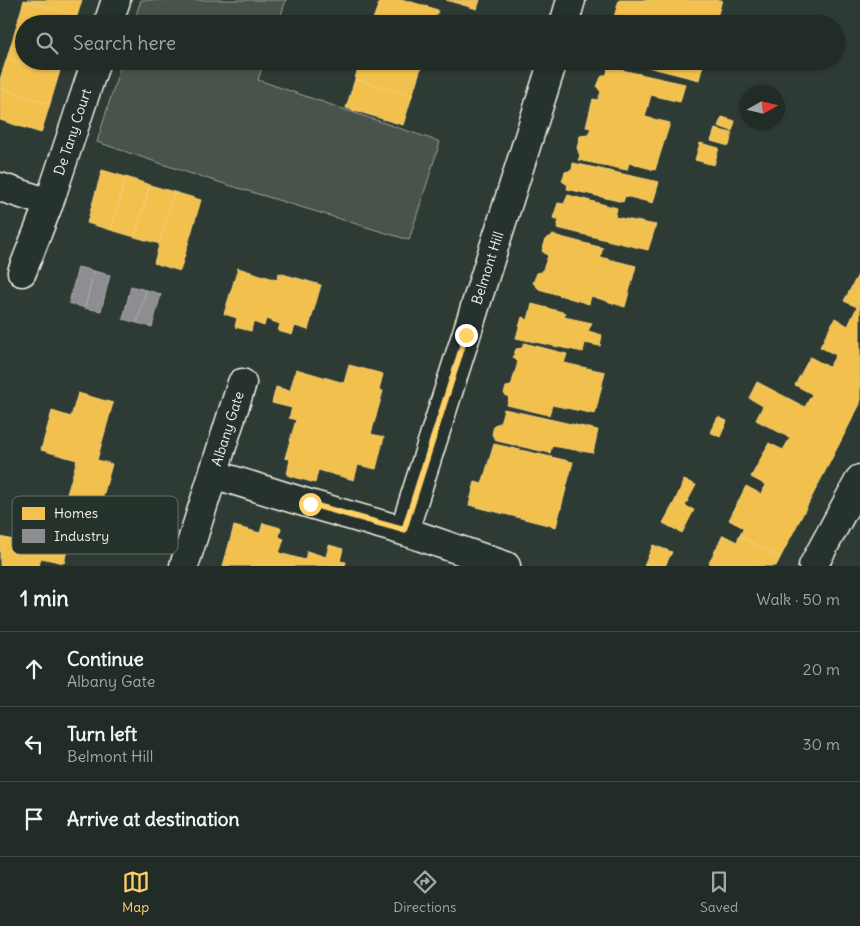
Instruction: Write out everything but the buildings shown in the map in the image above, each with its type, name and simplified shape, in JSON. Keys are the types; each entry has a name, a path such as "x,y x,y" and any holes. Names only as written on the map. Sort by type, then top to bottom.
{"street":[{"path":"111,15 116,0"},
{"path":"567,15 571,0"},
{"name":"De Tany Court","path":"22,272 49,203 93,70"},
{"name":"Belmont Hill","path":"404,530 550,70"},
{"path":"0,187 49,203"},
{"name":"Albany Gate","path":"184,566 242,383"},
{"name":"Albany Gate","path":"213,474 404,530 506,566"},
{"path":"813,566 860,479"}],"shaded area":[{"path":"141,0 286,0 281,15 136,15"},
{"path":"119,70 261,70 258,80 440,142 409,240 189,173 97,142"}],"route":[{"path":"310,504 404,530 466,335"}]}
